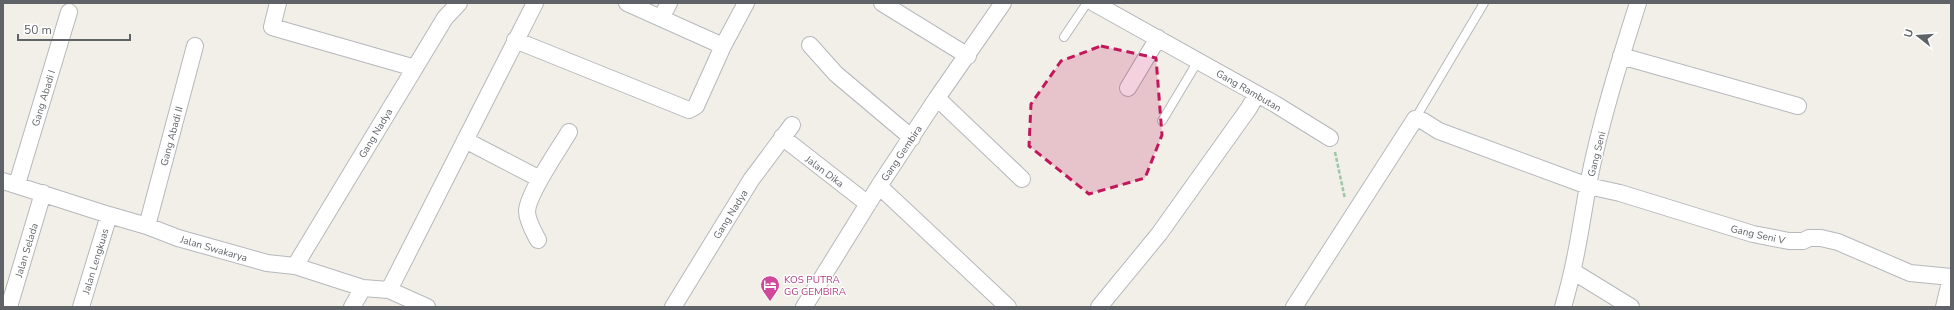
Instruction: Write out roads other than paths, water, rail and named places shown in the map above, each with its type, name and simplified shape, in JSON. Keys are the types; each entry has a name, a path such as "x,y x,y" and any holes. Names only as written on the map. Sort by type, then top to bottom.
{"street":[{"path":"278,3 272,27 415,68"},
{"name":"Gang Nadya","path":"294,266 445,18 459,3"},
{"path":"389,290 535,3"},
{"path":"627,3 723,46"},
{"path":"661,18 669,3"},
{"path":"515,40 689,110 696,106 723,46 746,3"},
{"path":"882,3 968,56"},
{"name":"Gang Gembira","path":"804,307 879,186 937,98 968,56 1003,3"},
{"name":"Gang Rambutan","path":"1094,3 1257,94 1330,138"},
{"name":"Gang Seni","path":"1563,307 1574,272 1588,186 1614,79 1638,3"},
{"name":"Gang Abadi I","path":"10,182 69,12"},
{"path":"1128,88 1158,38"},
{"path":"810,45 836,74 912,138"},
{"name":"Gang Abadi II","path":"147,226 195,46"},
{"path":"1622,56 1798,106"},
{"path":"1100,307 1160,234 1249,108 1257,94"},
{"path":"937,98 1022,179"},
{"path":"1294,307 1415,120"},
{"name":"Gang Seni V","path":"1415,120 1423,122 1439,132 1588,186 1620,193 1753,234 1789,241 1803,241 1809,238 1821,238 1838,242 1910,273 1951,278"},
{"name":"Gang Nadya","path":"673,307 752,180 792,125"},
{"path":"538,240 527,211 540,179 569,132"},
{"name":"Jalan Dika","path":"782,138 868,204"},
{"path":"464,140 540,179"},
{"name":"Jalan Swakarya","path":"10,182 108,215 147,226 178,238 266,263 294,266 363,288 389,290 427,307"},
{"path":"879,186 1008,307"},
{"name":"Jalan Selada","path":"9,307 43,193"},
{"name":"Jalan Lengkuas","path":"81,307 108,215"},
{"path":"1574,272 1631,307"},
{"path":"1944,307 1951,278"},
{"path":"352,307 363,288"}],"lane":[{"path":"1064,37 1087,3"},
{"path":"1415,120 1484,3"},
{"path":"1162,121 1198,61"}],"place":[{"name":"KOS PUTRA GG GEMBIRA","path":"770,302"}]}
